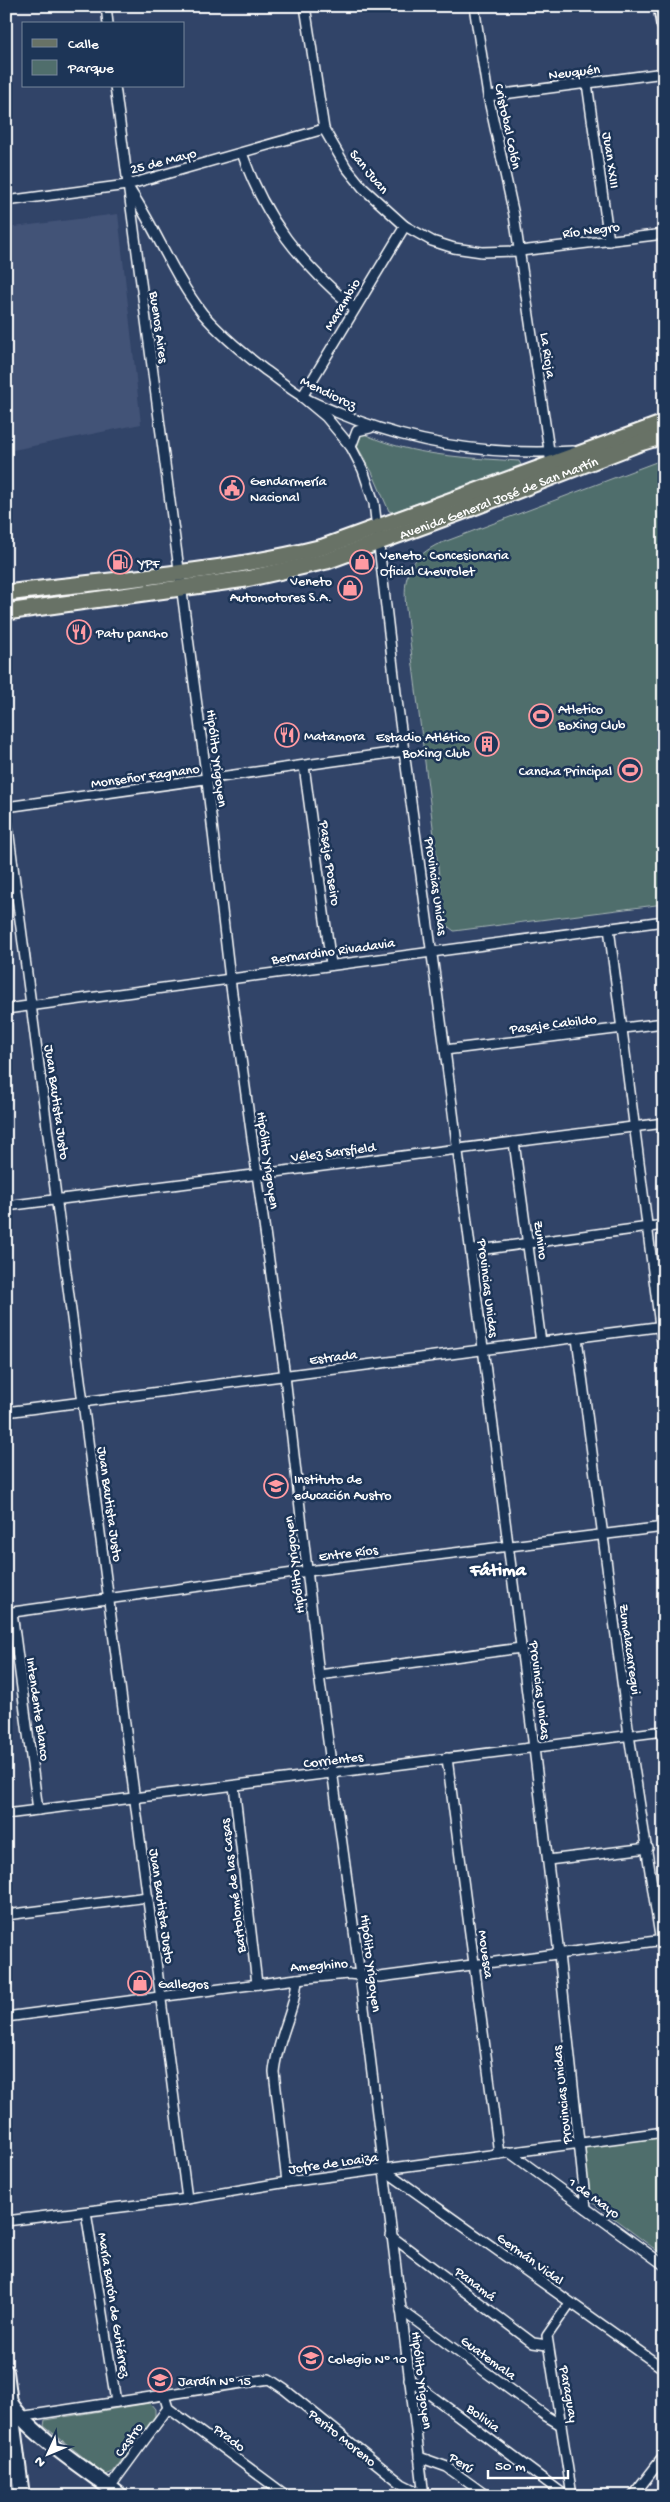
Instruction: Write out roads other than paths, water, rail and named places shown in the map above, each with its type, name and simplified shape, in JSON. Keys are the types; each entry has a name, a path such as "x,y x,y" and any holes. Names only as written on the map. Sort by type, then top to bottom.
{"main road":[{"name":"Avenida General José de San Martín","path":"6,612 246,579 327,561 379,534 550,458 587,451 664,423"},
{"name":"Avenida General José de San Martín","path":"8,590 179,572 298,553 379,534 461,512 640,443 664,436"}],"street":[{"path":"106,6 108,22"},
{"name":"San Juan","path":"305,6 324,129 332,145 352,174 385,210 405,226 432,241 454,248 482,252 520,251"},
{"name":"Cristobal Colón","path":"474,6 488,96 520,251"},
{"path":"661,6 664,24"},
{"name":"Neuquén","path":"488,96 664,73"},
{"name":"Juan XXIII","path":"587,83 609,241"},
{"name":"Buenos Aires","path":"115,88 179,572"},
{"name":"25 de Mayo","path":"6,201 127,185 324,129"},
{"path":"242,153 257,194 276,226 302,260 354,308"},
{"name":"Mendioroz","path":"127,185 149,220 174,273 204,315 225,337 252,360 302,397 373,428 403,437 550,458"},
{"name":"Marambio","path":"302,397 405,226"},
{"name":"Río Negro","path":"520,251 664,234"},
{"name":"La Rioja","path":"520,251 550,458"},
{"name":"Provincias Unidas","path":"302,397 326,417 350,447 369,486 379,534 396,693 432,950 522,1648 559,1954 586,2208"},
{"path":"350,447 357,430 373,428"},
{"name":"Hipólito Yrigoyen","path":"179,572 207,780 230,979 285,1376 319,1675 360,1976 424,2495"},
{"name":"Monseñor Fagnano","path":"6,807 405,751"},
{"name":"Pasaje Poseiro","path":"304,766 331,964"},
{"name":"Juan Bautista Justo","path":"6,813 187,2199"},
{"name":"Bernardino Rivadavia","path":"6,1009 432,950 664,921"},
{"path":"609,928 647,1227 662,1326 664,1357"},
{"name":"Pasaje Cabildo","path":"445,1050 664,1023"},
{"name":"Vélez Sarsfield","path":"6,1206 664,1123"},
{"name":"Zunino","path":"514,1142 541,1342"},
{"path":"471,1251 664,1225"},
{"name":"Estrada","path":"6,1412 83,1404 662,1326"},
{"name":"Zumalacarregui","path":"577,1338 630,1735 664,1962"},
{"name":"Entre Ríos","path":"9,1612 308,1571 664,1527"},
{"name":"Intendente Blanco","path":"9,1612 38,1810"},
{"path":"319,1675 522,1648"},
{"name":"Corrientes","path":"6,1814 664,1731"},
{"name":"Mouesca","path":"447,1758 499,2154"},
{"name":"Bartolomé de las Casas","path":"234,1786 257,1984"},
{"path":"548,1860 648,1848"},
{"path":"6,1915 148,1897"},
{"name":"Ameghino","path":"6,2017 297,1979 348,1974 380,1977 662,1941"},
{"path":"287,2182 274,2072 275,2057 294,2004 297,1979"},
{"name":"Jofre de Loaiza","path":"6,2221 187,2199 287,2182 664,2132"},
{"name":"1 de Mayo","path":"509,2152 664,2265"},
{"name":"Germán Vidal","path":"383,2169 570,2304 664,2369"},
{"name":"María Barón de Gutiérrez","path":"86,2212 116,2402"},
{"name":"Panamá","path":"391,2236 534,2343 547,2345"},
{"path":"547,2345 549,2331 570,2304"},
{"name":"Guatemala","path":"401,2310 561,2425"},
{"name":"Paraguay","path":"547,2345 572,2496"},
{"path":"6,2372 22,2496"},
{"name":"Perito Moreno","path":"164,2395 263,2378 275,2382 402,2484 424,2495"},
{"name":"Bolivia","path":"409,2379 566,2496"},
{"path":"12,2423 116,2402 164,2395 168,2408"},
{"name":"Castro","path":"114,2493 168,2408"},
{"name":"Prado","path":"168,2408 287,2496"},
{"path":"12,2423 30,2439 114,2493"},
{"path":"633,2496 664,2456"},
{"name":"Perú","path":"419,2457 447,2466 487,2496"}],"place":[{"name":"Gendarmería Nacional","path":"232,488"},
{"name":"YPF","path":"120,562"},
{"name":"Veneto. Concesionaria Oficial Chevrolet","path":"362,562"},
{"name":"Veneto Automotores S.A.","path":"350,588"},
{"name":"Patu pancho","path":"79,632"},
{"name":"Atletico Boxing Club","path":"541,716"},
{"name":"Matamora","path":"287,735"},
{"name":"Estadio Atlético Boxing Club","path":"487,744"},
{"name":"Cancha Principal","path":"630,770"},
{"name":"Instituto de educación Austro","path":"276,1486"},
{"name":"Gallegos","path":"140,1983"},
{"name":"Colegio Nº 10","path":"311,2358"},
{"name":"Jardín Nº 15","path":"160,2380"}],"district":[{"name":"Fátima","path":"498,1568"}]}
